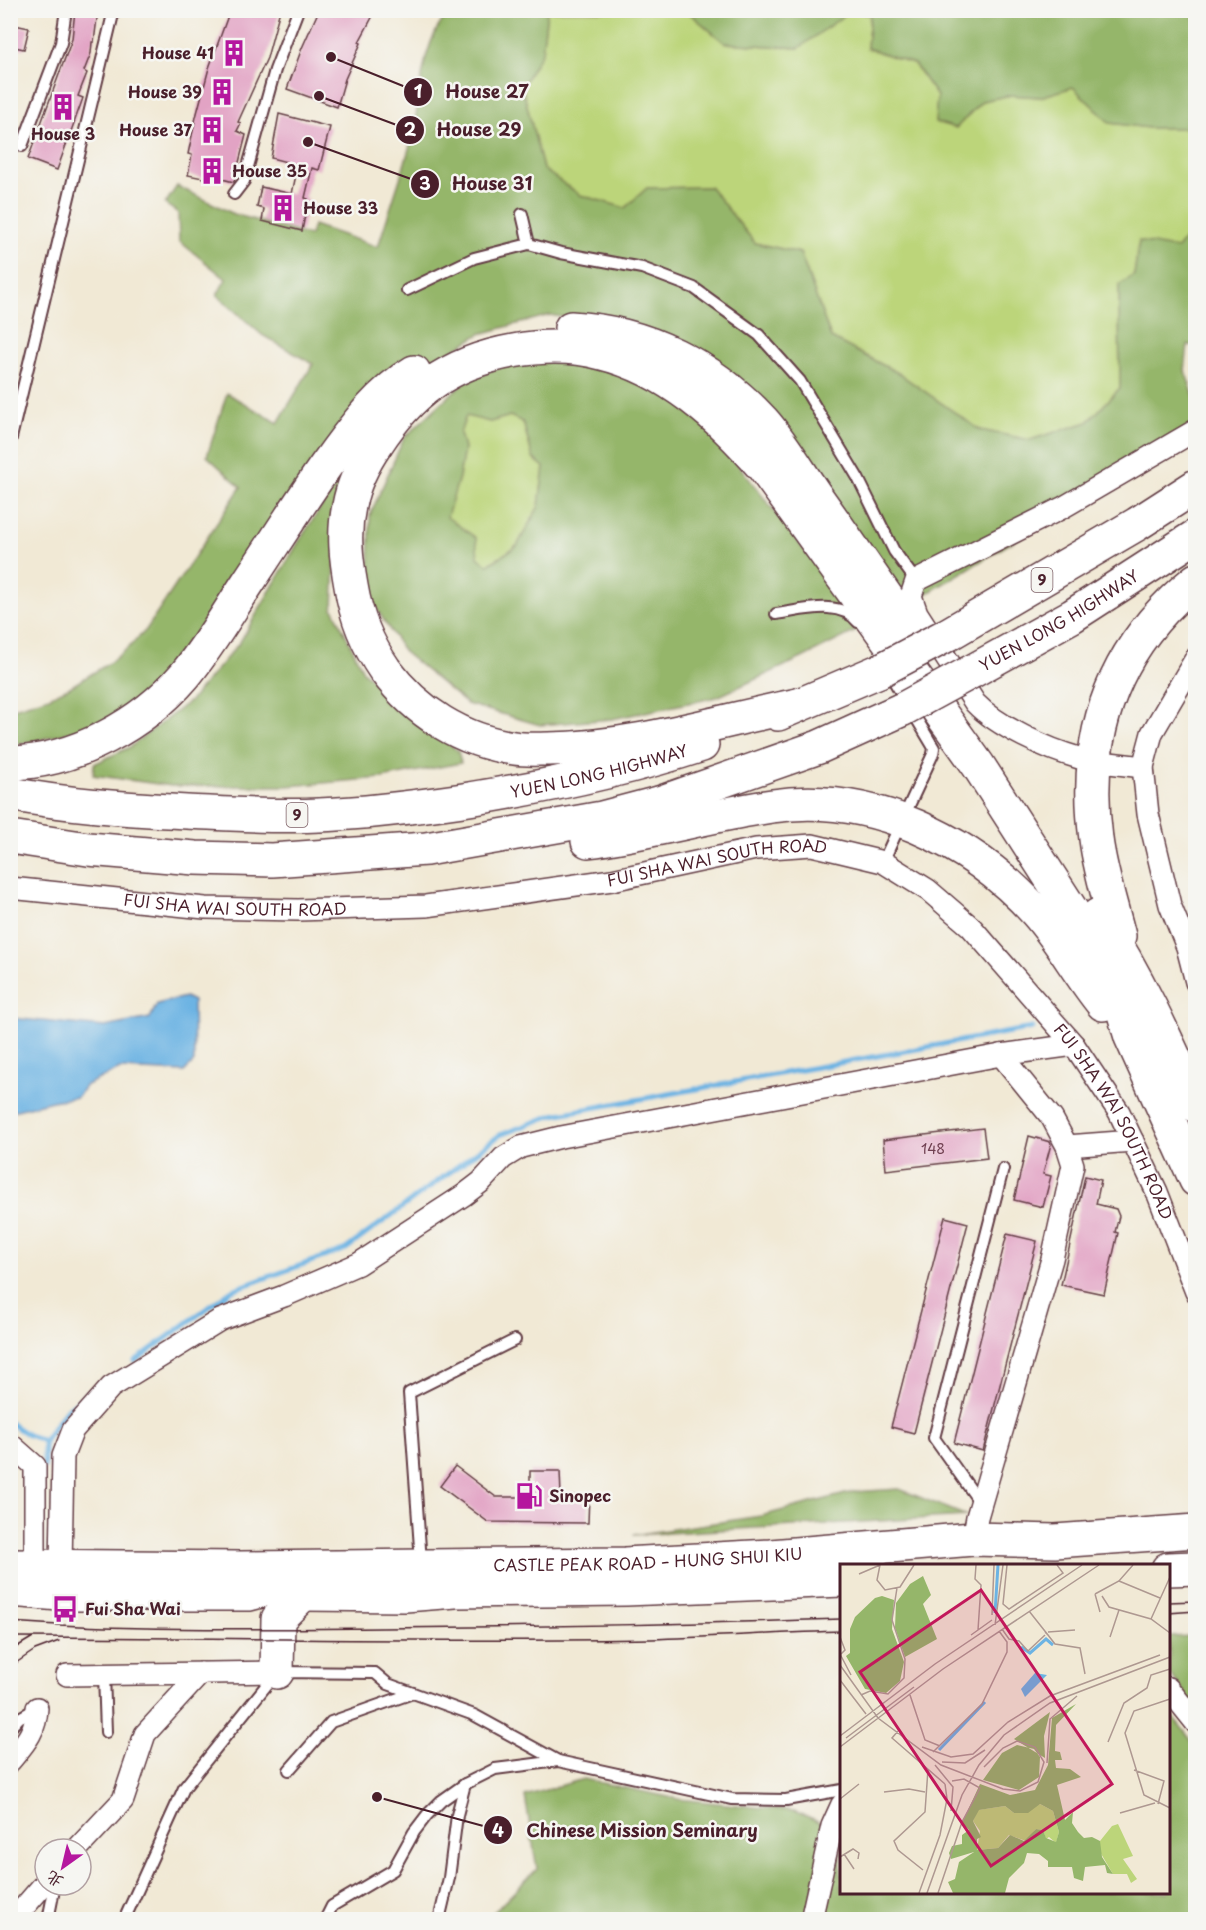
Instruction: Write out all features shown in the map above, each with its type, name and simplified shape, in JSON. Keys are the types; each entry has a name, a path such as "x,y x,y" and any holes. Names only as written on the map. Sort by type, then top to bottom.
{"main road":[{"path":"10,763 49,758 99,740 144,713 164,696 200,656 346,437 374,404 408,376 446,353 486,338 529,329 573,327 617,333 658,346 698,366 733,392 764,423 953,693 1124,955 1158,1022 1196,1106"},
{"path":"798,705 636,740 580,749 516,749 487,743 453,729 423,711 398,688 369,645 356,612 345,539 348,507 355,483 373,448 399,412 431,384 480,360 543,347 575,348 604,353 621,359 663,378 710,412 764,468 978,765 1079,922 1115,984 1131,1037 1196,1179"},
{"name":"YUEN LONG HIGHWAY","path":"10,794 125,808 229,814 319,815 393,810 538,788 644,764 740,732 879,663 947,635 1137,524 1196,486"},
{"name":"YUEN LONG HIGHWAY","path":"10,837 88,849 195,858 272,860 426,849 602,818 659,803 761,768 840,738 903,709 1072,616 1196,536"},
{"path":"1124,955 1096,841 1092,795 1099,731 1113,685 1136,644 1153,621 1196,580"},
{"path":"426,849 515,849 551,846 635,834 773,806 846,807 888,815 939,837 978,861 1009,886 1049,928 1098,998 1131,1037"},
{"name":"CASTLE PEAK ROAD – HUNG SHUI KIU","path":"310,1584 422,1565 682,1561 973,1539 1055,1541 1189,1534"},
{"path":"36,1566 240,1568 310,1584"},
{"path":"1170,1569 1196,1568"},
{"name":"CASTLE PEAK ROAD – HUNG SHUI KIU","path":"310,1584 405,1595 455,1591 626,1590 840,1580"},
{"path":"10,1590 60,1594 249,1594 310,1584"},
{"path":"277,1672 278,1619 310,1584"},
{"path":"249,1594 261,1607 278,1619"}],"street":[{"path":"1079,758 1061,753 992,719 975,703 914,608 912,596 916,580 1062,508 1196,430"},
{"path":"1196,657 1152,734 1143,767 1148,814 1170,905 1191,944 1196,982"},
{"path":"1101,762 1143,767"},
{"name":"FUI SHA WAI SOUTH ROAD","path":"10,888 205,908 310,910 426,906 612,880 756,849 812,845 883,862 928,890 971,927 1074,1045 1119,1112 1156,1192 1196,1293"},
{"path":"36,1566 63,1456 73,1430 111,1387 220,1320 284,1296 358,1264 464,1195 481,1182 503,1158 521,1147 561,1137 1001,1055 1074,1045"},
{"path":"973,1539 981,1504 1052,1260 1073,1165 1067,1146 1052,1118 1001,1055"},
{"path":"1067,1146 1133,1142"},
{"path":"10,1444 35,1466 36,1566"},
{"path":"67,1675 277,1672"},
{"path":"88,1837 123,1800 145,1734 201,1673"},
{"path":"1170,1690 1196,1723"},
{"path":"10,1761 30,1736 36,1722 37,1708"},
{"path":"811,1920 832,1826 840,1808"},
{"path":"12,1920 33,1896"}],"lane":[{"path":"22,146 61,43 66,10"},
{"path":"10,442 114,10"},
{"path":"234,194 244,181 275,70 298,10"},
{"path":"522,214 529,244"},
{"path":"407,290 474,258 529,244 561,253 642,268 694,288 759,335 800,381 858,478 894,551 916,580"},
{"path":"776,614 828,607 843,610 856,618 862,628"},
{"path":"879,663 934,748 907,810"},
{"path":"883,862 898,829"},
{"path":"981,1504 934,1438 1002,1170"},
{"path":"422,1565 409,1393 515,1340"},
{"path":"124,1920 184,1788 277,1672 375,1673 388,1684 474,1715 558,1761 732,1799 786,1800 840,1790"},
{"path":"104,1674 106,1732"},
{"path":"289,1770 331,1722 413,1694"},
{"path":"10,1728 19,1718 37,1708"},
{"path":"325,1920 332,1906 393,1870 402,1851 427,1815 465,1784 495,1769 558,1761"},
{"path":"439,1920 449,1878 457,1815 465,1784"},
{"path":"48,1920 53,1897"}],"green space":[{"path":"450,11 547,11 542,52 522,86 543,169 580,195 625,208 647,188 710,187 755,243 800,253 831,338 898,373 980,430 1030,440 1088,422 1120,388 1119,285 1134,275 1139,241 1177,249 1195,226 1195,346 1188,345 1185,371 1195,399 1195,428 1102,488 903,608 653,333 550,315 480,334 411,375 165,682 104,724 26,743 11,743 11,709 49,697 70,687 111,662 146,630 241,487 207,456 227,393 278,423 313,364 262,335 217,295 226,279 179,241 178,213 165,204 177,186 234,214 310,236 313,225 378,247 412,137 427,54 440,24"},
{"path":"547,11 687,11 725,43 798,48 850,11 870,14 867,48 914,64 937,96 936,122 956,128 982,101 1011,95 1040,97 1073,87 1110,123 1149,128 1195,127 1195,226 1177,249 1139,242 1134,275 1119,285 1120,388 1088,422 1030,440 980,430 898,373 831,338 800,253 755,243 710,187 647,188 625,208 580,195 543,169 522,86 542,52"},
{"path":"687,11 850,11 799,48 725,43"},
{"path":"855,11 1195,11 1195,128 1149,128 1110,123 1073,87 1040,97 1011,95 982,101 956,128 935,122 937,96 914,64 867,48 870,15"},
{"path":"524,356 591,361 659,386 716,436 864,627 717,697 612,719 540,725 467,704 404,652 369,597 370,515 404,438 463,383","holes":["466,416 490,422 510,416 523,422 533,458 544,467 539,506 517,546 488,565 478,557 476,538 447,517 459,477 464,449 460,433"]},
{"path":"466,415 490,422 510,416 523,422 533,458 544,467 539,506 517,546 488,565 478,557 446,517 459,477 464,449 460,433"},
{"path":"335,486 344,489 336,541 333,608 363,671 405,710 458,751 461,763 382,778 287,786 172,786 93,775 94,764 130,747 190,701 240,642 301,538"},
{"path":"899,1489 967,1516 633,1535 761,1516 853,1492"},
{"path":"1195,1636 1195,1707 1170,1673 1170,1637"},
{"path":"1170,1712 1195,1745 1195,1919 824,1919 840,1854 840,1894 1170,1894"},
{"path":"583,1779 678,1799 794,1811 830,1826 806,1919 486,1920 537,1869 525,1796"}],"water":[{"path":"185,997 193,1001 194,1062 184,1072 120,1069 86,1085 77,1097 11,1110 11,1018 105,1027 150,1018 157,1004"}],"building":[{"path":"75,10 98,10 94,42 92,42 91,53 84,71 87,73 78,96 83,98 57,170 28,159 72,39"},
{"path":"230,10 280,10 267,58 238,122 241,123 237,131 246,135 234,182 188,175 192,155 188,154 196,117 209,68"},
{"path":"319,10 376,10 359,42 361,43 345,79 337,107 287,89"},
{"path":"10,24 29,28 24,49 10,46"},
{"path":"279,114 330,127 319,170 312,168 305,198 308,199 302,231 262,221 264,209 257,207 261,187 292,194 298,165 271,158"},
{"path":"983,1128 987,1158 886,1170 883,1140"},
{"path":"1029,1136 1051,1144 1043,1174 1051,1176 1043,1207 1014,1200"},
{"path":"1085,1176 1101,1180 1096,1204 1116,1209 1119,1216 1115,1232 1118,1233 1104,1294 1061,1285"},
{"path":"945,1217 968,1223 914,1433 891,1427"},
{"path":"1007,1234 1037,1241 983,1451 954,1443"},
{"path":"455,1466 496,1497 530,1497 530,1471 560,1471 561,1496 589,1495 588,1523 488,1522 440,1486"}],"waterway":[{"path":"135,1361 232,1290 346,1249 500,1135 553,1115 1032,1028"},
{"path":"44,1466 44,1441 66,1410 100,1385"},
{"path":"10,1423 28,1435 44,1441"}],"tram line":[{"path":"1170,1602 1196,1601"},
{"path":"1170,1613 1196,1611"},
{"path":"10,1622 150,1628 290,1629 840,1619"},
{"path":"10,1637 571,1640 840,1631"},
{"path":"10,1651 33,1637"},
{"path":"10,1667 35,1650 59,1641"}],"place":[{"name":"House 41","path":"234,53"},
{"name":"House 27","path":"331,57"},
{"name":"House 39","path":"222,92"},
{"name":"House 29","path":"319,96"},
{"name":"House 3","path":"63,107"},
{"name":"House 37","path":"212,130"},
{"name":"House 31","path":"308,142"},
{"name":"House 35","path":"212,171"},
{"name":"House 33","path":"283,208"},
{"name":"Sinopec","path":"529,1496"},
{"name":"Fui Sha Wai","path":"65,1609"},
{"name":"Chinese Mission Seminary","path":"377,1797"}]}
